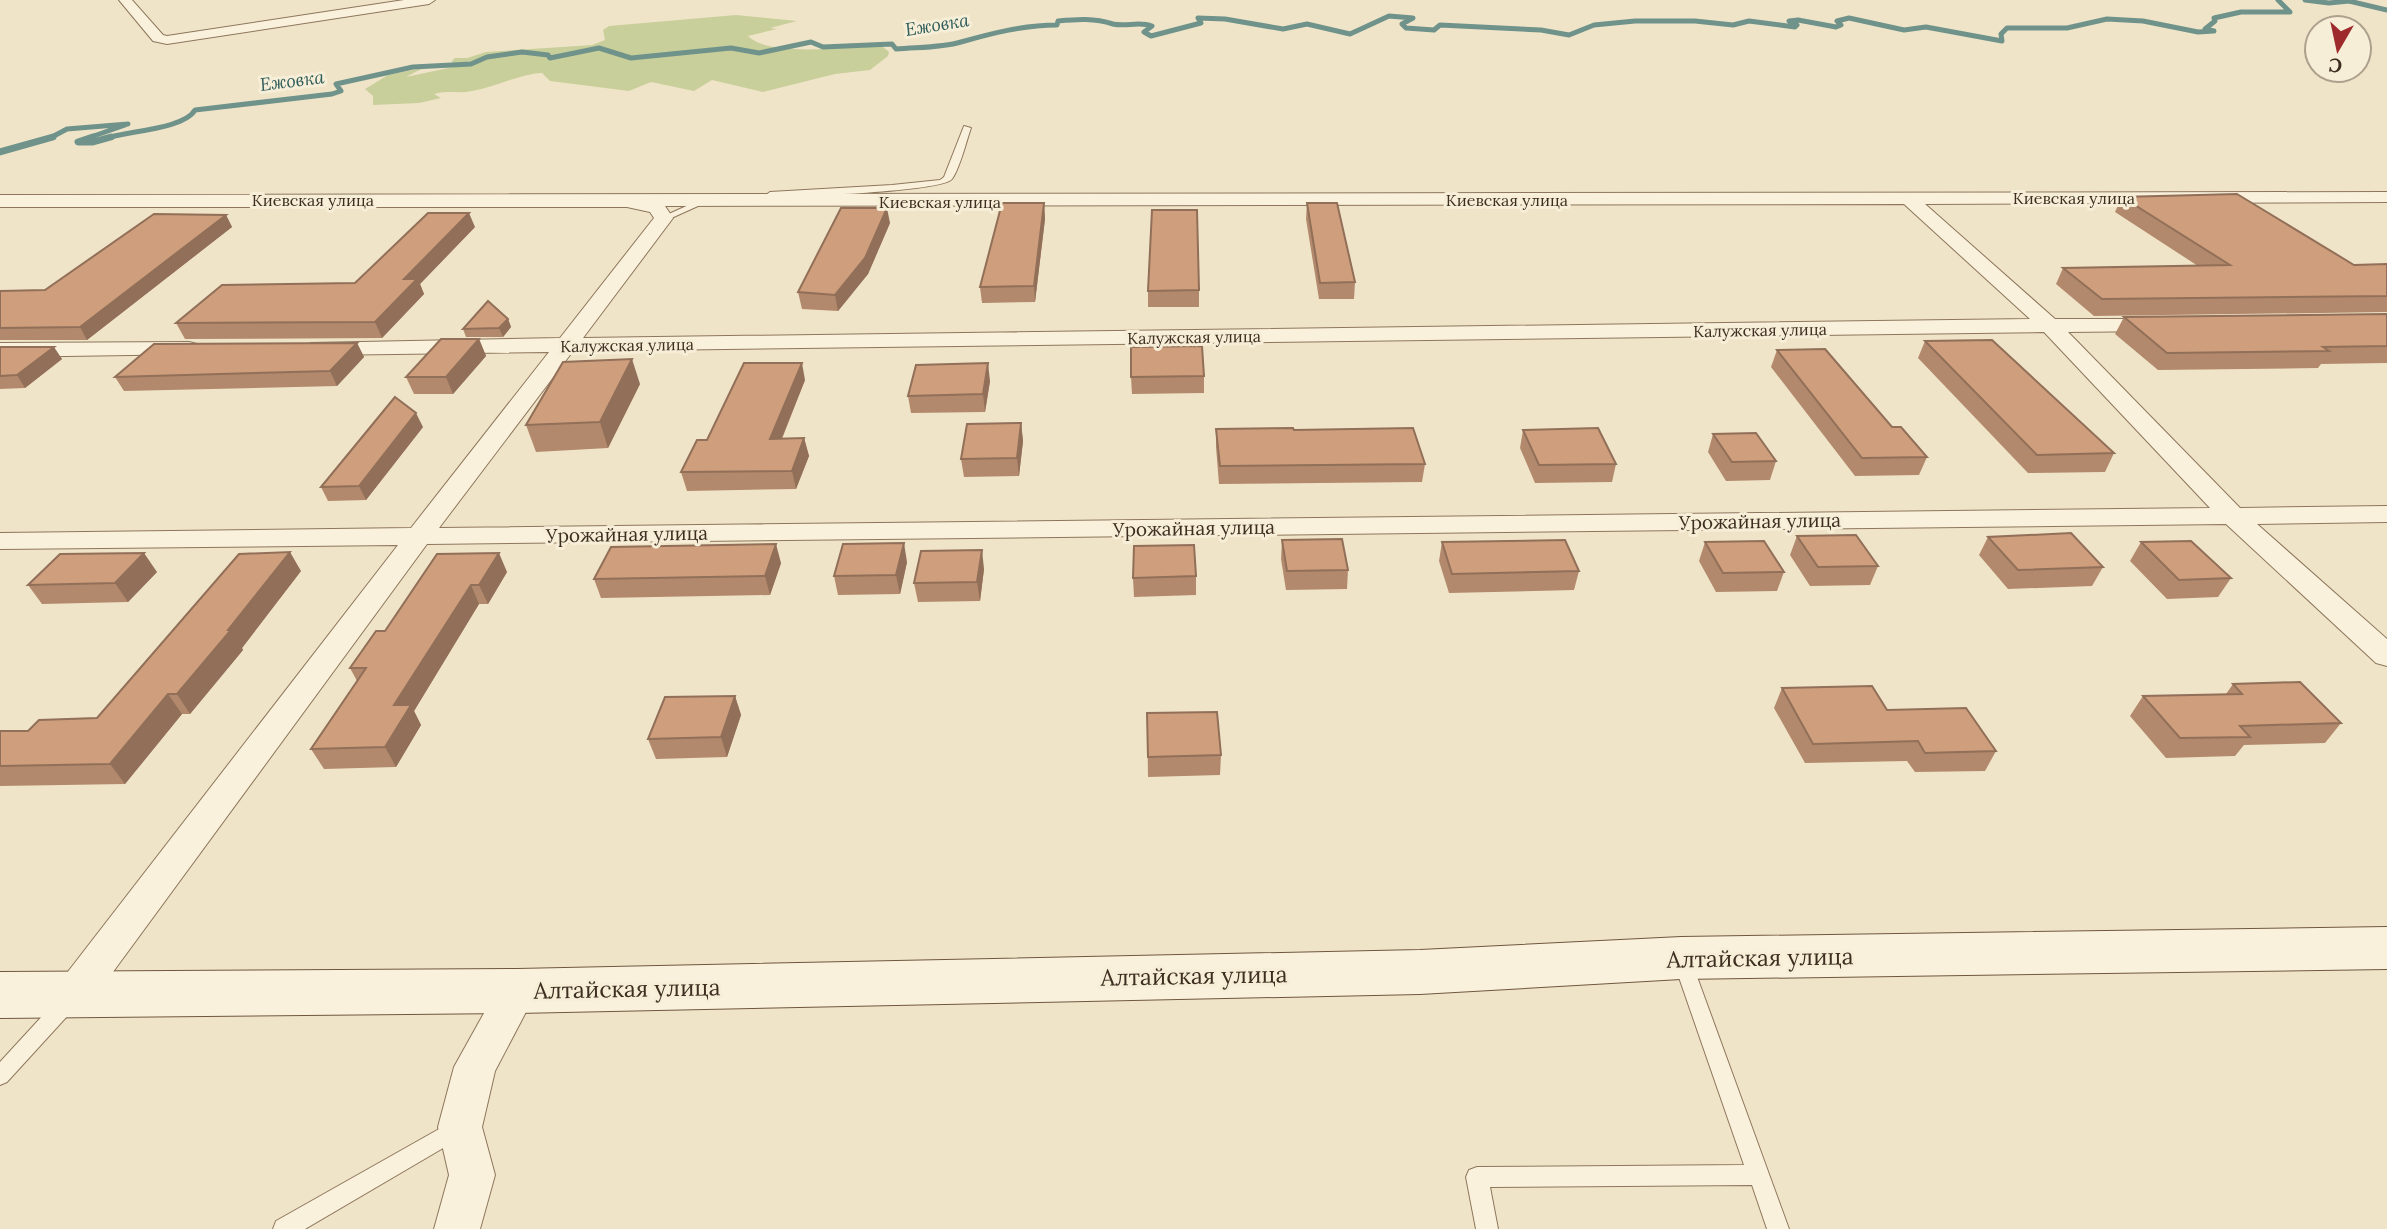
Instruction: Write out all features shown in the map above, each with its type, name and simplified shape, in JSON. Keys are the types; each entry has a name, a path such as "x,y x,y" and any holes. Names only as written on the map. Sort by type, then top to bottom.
{"main road":[{"name":"Алтайская улица","path":"0,995 517,991 1420,972 1681,958 2387,948"}],"street":[{"path":"125,0 158,38 167,40 429,0"},
{"name":"Киевская улица","path":"0,201 1910,200 2387,197"},
{"path":"1910,200 2050,326 2232,516 2387,656"},
{"name":"Киевская улица","path":"627,201 657,208 664,218"},
{"path":"74,994 419,536 664,218"},
{"name":"Калужская улица","path":"304,348 2185,324"},
{"path":"0,350 207,349"},
{"name":"Урожайная улица","path":"0,541 2387,514"},
{"path":"457,1229 472,1175 460,1127 475,1067 517,991"}],"lane":[{"path":"664,218 699,202 942,182 948,178 967,128"},
{"path":"1681,958 1778,1229"},
{"path":"0,1076 74,994"},
{"path":"284,1229 460,1127"},
{"path":"1486,1229 1477,1177 1759,1175"}],"green space":[{"path":"736,15 797,21 748,36 759,43 792,49 883,47 889,52 888,56 870,70 835,74 763,92 712,80 694,91 651,82 629,91 550,81 542,73 472,91 434,94 441,98 419,103 373,105 373,96 365,89 388,75 423,68 406,77 453,67 452,61 455,58 467,58 486,52 592,45 605,40 603,30 609,26"}],"building":[{"path":"2237,194 2354,265 2387,264 2387,296 2102,299 2063,268 2230,265 2122,197"},
{"path":"1002,203 1044,203 1034,286 980,287"},
{"path":"1307,203 1337,203 1355,282 1320,283"},
{"path":"841,208 887,208 865,258 835,295 798,292"},
{"path":"1152,210 1197,210 1199,290 1148,291"},
{"path":"428,213 469,213 404,279 417,279 375,322 176,323 222,285 355,283"},
{"path":"154,214 226,215 80,327 0,328 0,291 45,290"},
{"path":"488,301 508,319 499,328 463,329"},
{"path":"2387,314 2387,346 2323,347 2329,351 2167,353 2124,317"},
{"path":"441,339 479,339 446,377 406,377"},
{"path":"1992,340 2114,453 2037,455 1925,341"},
{"path":"357,343 330,371 115,377 154,344"},
{"path":"1202,346 1204,376 1131,377 1131,347"},
{"path":"0,347 54,347 17,375 0,376"},
{"path":"1825,349 1892,427 1901,427 1927,457 1862,458 1777,350"},
{"path":"632,359 600,422 526,425 563,362"},
{"path":"744,363 802,363 770,439 804,438 792,471 681,472 697,440 707,440"},
{"path":"988,363 983,394 908,396 916,365"},
{"path":"395,397 416,413 359,486 321,487"},
{"path":"1021,423 1017,458 961,459 967,424"},
{"path":"1413,428 1425,464 1220,466 1216,429"},
{"path":"1598,428 1616,464 1539,465 1523,430"},
{"path":"1756,433 1776,461 1732,462 1713,434"},
{"path":"2071,533 2103,567 2018,570 1988,537"},
{"path":"1856,535 1878,566 1818,567 1797,536"},
{"path":"1342,539 1348,570 1287,571 1282,540"},
{"path":"1565,540 1579,571 1452,574 1442,542"},
{"path":"1764,541 1784,572 1723,573 1705,542"},
{"path":"2191,541 2231,578 2179,580 2141,542"},
{"path":"904,543 896,575 834,576 843,544"},
{"path":"776,544 765,576 594,579 611,547"},
{"path":"1194,545 1196,576 1133,578 1134,546"},
{"path":"982,550 977,582 914,583 921,551"},
{"path":"290,552 228,630 231,630 177,694 168,694 110,764 0,766 0,731 28,731 39,720 97,718 239,554"},
{"path":"144,553 115,583 28,585 60,554"},
{"path":"499,553 479,585 471,585 394,705 411,705 385,747 311,749 366,668 350,668 376,631 385,631 437,554"},
{"path":"2300,682 2341,723 2240,726 2250,737 2180,738 2143,696 2242,694 2233,684"},
{"path":"1872,686 1887,710 1966,708 1996,751 1925,753 1918,741 1813,744 1782,688"},
{"path":"735,696 721,737 648,739 665,697"},
{"path":"1217,712 1221,755 1148,757 1147,713"}],"waterway":[{"name":"Ежовка","path":"109,138 168,125 180,121 195,110 332,94 341,91 336,84 413,67 471,64 487,57 522,52 548,55 550,58 599,48 631,58 731,48 759,53 811,42 823,47 892,44 896,49 945,45 1009,30 1057,25 1058,21 1079,19 1118,25 1152,26 1144,32 1151,36 1201,23 1198,18 1225,19 1283,29 1307,24 1350,34 1389,16 1413,18 1402,24 1406,28 1434,30 1440,25 1541,30 1569,35 1594,25 1635,21 1695,21 1733,25 1749,21 1795,27 1797,25 1789,21 1798,20 1836,27 1841,25 1837,21 1849,18 1904,30 1926,27 2002,41 2001,34 2007,28 2067,28 2107,19 2143,21 2198,32 2214,31 2205,29 2215,21 2214,18 2241,12 2290,12 2278,0"},
{"name":"Ежовка","path":"2305,0 2329,3 2349,1 2387,10"},
{"name":"Ежовка","path":"51,138 67,129 128,124 88,138"},
{"name":"Ежовка","path":"93,137 78,142 93,142 109,138"},
{"name":"Ежовка","path":"0,152 51,138"}]}
